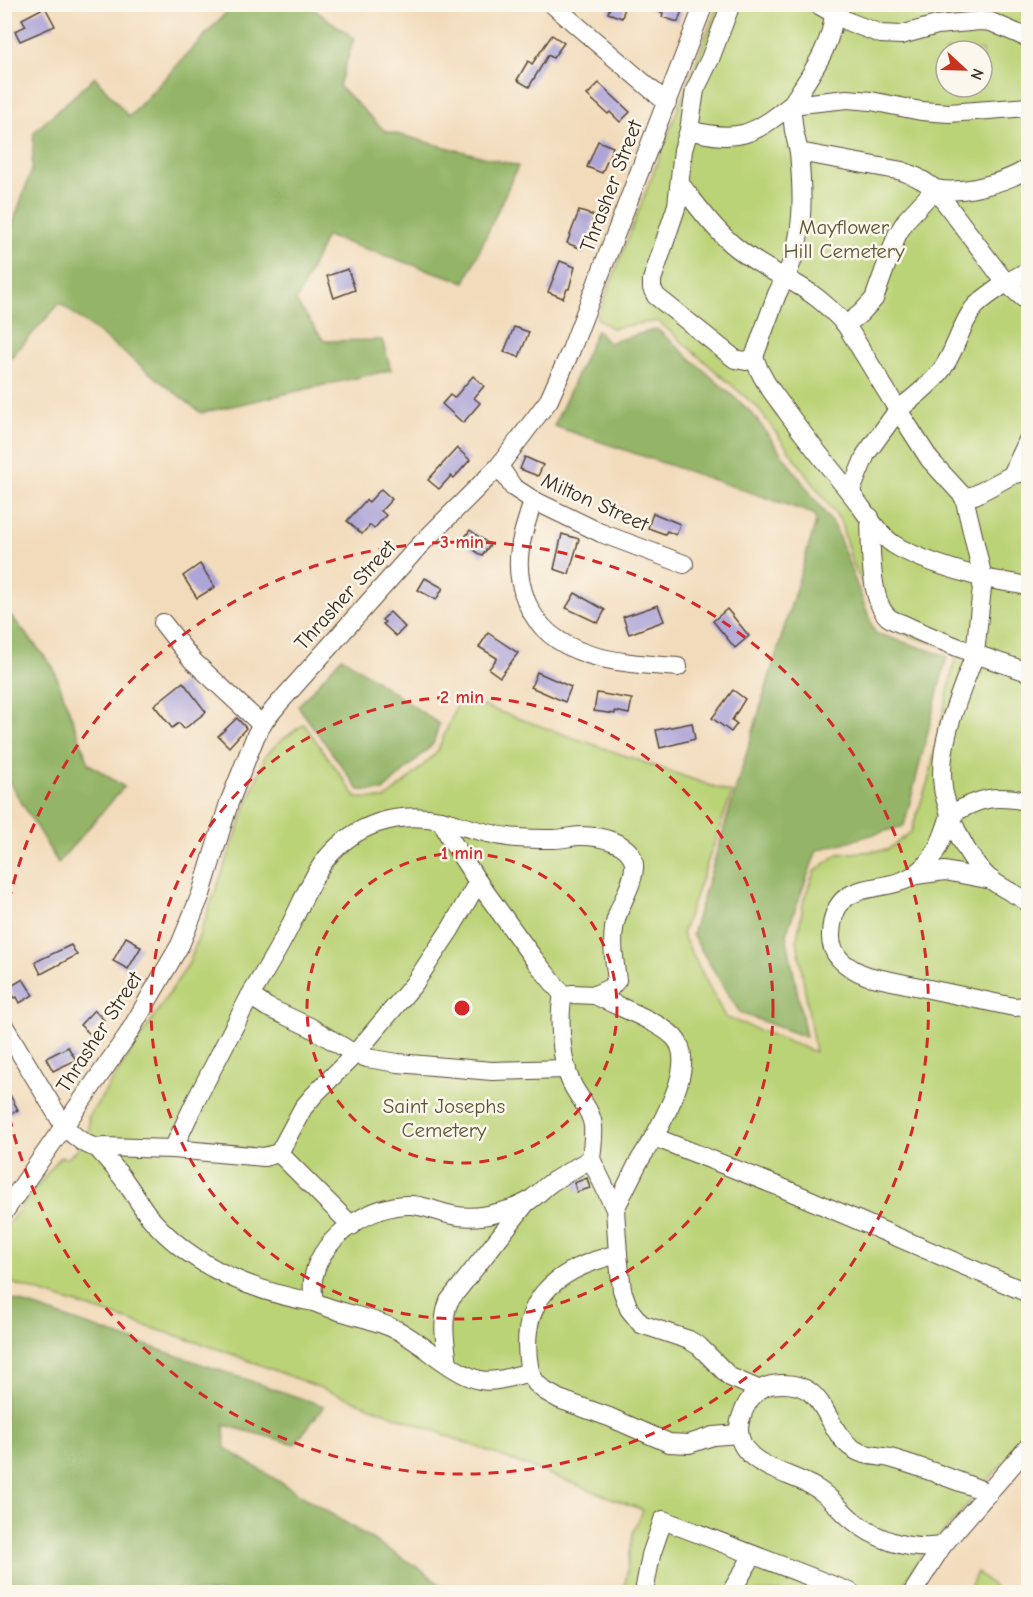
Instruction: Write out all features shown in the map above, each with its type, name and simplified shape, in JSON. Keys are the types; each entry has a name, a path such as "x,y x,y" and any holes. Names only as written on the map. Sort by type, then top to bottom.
{"street":[{"path":"552,4 667,103"},
{"name":"Thrasher Street","path":"4,1212 128,1036 180,945 201,894 229,803 262,725 419,546 499,466 541,411 557,384 704,4"},
{"path":"731,4 710,59 694,90 672,224 652,280 652,288 656,296 735,359 746,361 754,357"},
{"path":"817,4 834,9 881,34 901,35 937,25 980,21 991,22 1029,38"},
{"path":"689,130 720,137 750,133 765,125 791,105 816,66 834,24 834,9"},
{"path":"791,105 847,99 871,101 921,111 949,113 1029,107"},
{"path":"791,105 799,152 801,232 792,264 777,294 754,357 759,374 821,459 884,536 895,545 948,567 983,578 1029,586"},
{"path":"799,152 902,171 917,177 935,189 1006,283 1029,302"},
{"path":"846,325 874,299 897,236 906,219 935,189 981,186 1004,180 1029,168"},
{"path":"680,184 735,247 755,261 808,290 825,303 846,325 930,460 964,497 983,578 975,654 950,727 944,754 943,787 957,834 968,853 992,880 1029,902"},
{"path":"850,493 870,448 898,410 926,388 940,372 950,358 973,309 1006,283 1029,271"},
{"path":"964,497 975,495 1020,473 1029,440"},
{"name":"Milton Street","path":"499,466 513,487 533,500 601,533 684,564"},
{"path":"533,500 520,549 519,577 529,607 544,630 568,647 595,656 635,664 678,667"},
{"path":"870,518 872,576 876,594 889,618 934,639 1029,672"},
{"path":"163,623 192,660 262,725"},
{"path":"916,875 943,838 950,815 975,802 989,798 1004,796 1029,801"},
{"path":"173,1149 250,996 290,927 320,868 352,835 387,820 408,816 426,816 507,837 557,839 595,837 627,849 633,856 634,866 614,928 614,958 617,980 639,1017"},
{"path":"441,820 478,882 563,995"},
{"path":"992,880 945,871 916,875 896,883 854,892 844,898 838,908 831,927 831,948 847,966 868,976 1014,1007 1029,1006"},
{"path":"97,1148 173,1149 264,1157 279,1153 303,1108 355,1054 414,984 446,938 478,882"},
{"path":"563,995 595,995 610,988 617,980"},
{"path":"563,995 560,1009 567,1069 571,1083 593,1126 591,1159 615,1209 622,1290 629,1309 641,1324 689,1340 699,1346 730,1377 760,1390"},
{"path":"595,995 674,1037 680,1046 682,1059 679,1082 666,1115 615,1209"},
{"path":"250,996 267,1007 310,1027 355,1054 398,1063 492,1071 567,1069"},
{"path":"4,1026 64,1126 74,1136 97,1148 129,1186 152,1220 183,1249 244,1284 283,1297 314,1302 333,1311 396,1329 462,1373 482,1380 495,1380 530,1372"},
{"path":"654,1137 780,1187 1029,1293"},
{"path":"279,1153 352,1226"},
{"path":"448,1363 444,1330 449,1301 527,1202 551,1183 591,1159"},
{"path":"314,1302 314,1275 321,1257 339,1235 371,1215 403,1205 414,1205 453,1215 482,1216 527,1202"},
{"path":"618,1254 601,1258 563,1275 543,1294 527,1325 526,1346 530,1372 536,1383 559,1399 616,1419 669,1443 689,1444 713,1436 739,1434"},
{"path":"942,1546 908,1547 868,1532 817,1488 762,1464 746,1448 739,1434 744,1411 751,1397 768,1386 789,1384 805,1389 814,1395 824,1407 838,1432 855,1449 890,1458 989,1493"},
{"path":"913,1593 942,1546 1029,1447"},
{"path":"644,1593 651,1555 663,1520 850,1593"},
{"path":"731,1593 753,1555"}],"green space":[{"path":"234,4 308,5 354,38 339,86 385,131 518,166 465,282 326,236 296,302 324,341 382,340 391,370 201,413 60,303 5,364 5,237 11,229 32,169 34,132 95,77 129,117"},
{"name":"Saint Josephs Cemetery","path":"718,5 1028,5 1028,1430 1020,1444 921,1555 900,1592 624,1592 633,1533 643,1510 218,1349 5,1281 4,1229 60,1157 68,1158 87,1136 88,1118 189,963 265,756 279,742 304,724 357,798 385,799 437,752 460,698 732,793 682,934 725,1017 815,1052 797,940 804,899 814,872 838,854 887,850 911,832 929,778 957,651 886,628 852,562 840,520 758,408 658,321 611,328 597,318"},
{"path":"657,329 752,413 835,527 875,633 947,656 904,826 817,850 786,934 806,1037 740,1013 692,935 816,522 814,514 554,426 597,330 608,343"},
{"path":"4,607 53,667 89,764 124,787 58,863 5,775"},
{"path":"342,657 439,724 433,744 383,791 359,790 298,706"},
{"path":"5,1297 324,1406 295,1444 224,1425 225,1448 425,1572 449,1592 5,1592"},
{"path":"977,1572 997,1590 1000,1592 968,1592"}],"building":[{"path":"611,4 626,4 622,18 608,13"},
{"path":"645,4 673,4 683,7 678,22 662,17 663,13 644,7"},
{"path":"45,7 55,26 20,41 15,31 26,26 22,19"},
{"path":"552,35 564,43 553,58 548,55 529,87 517,80 528,61 532,64"},
{"path":"599,83 630,112 620,122 587,95"},
{"path":"598,141 613,147 602,173 587,167"},
{"path":"579,211 595,216 591,226 594,227 582,249 567,243"},
{"path":"560,261 575,267 569,289 563,298 548,292"},
{"path":"348,269 355,290 334,298 327,276"},
{"path":"514,327 529,332 519,357 504,352"},
{"path":"473,376 484,386 474,398 480,403 463,423 442,404 450,395 454,398"},
{"path":"457,448 470,460 454,478 451,476 439,489 428,480"},
{"path":"525,457 543,465 538,476 520,469"},
{"path":"381,489 392,499 381,511 386,515 374,529 370,525 362,534 347,521 366,500 369,502"},
{"path":"653,513 680,524 676,535 648,528"},
{"path":"470,530 490,545 482,556 462,541"},
{"path":"562,534 579,539 569,574 554,569"},
{"path":"200,564 215,587 197,598 183,576"},
{"path":"425,578 443,588 436,600 418,590"},
{"path":"575,593 605,610 598,623 566,608"},
{"path":"658,605 664,621 629,634 623,617"},
{"path":"727,609 749,636 735,648 713,621"},
{"path":"390,612 405,627 396,636 383,624 385,622 382,620"},
{"path":"488,633 518,653 500,677 489,669 497,658 479,647"},
{"path":"537,672 571,687 565,702 531,687"},
{"path":"183,682 206,712 184,729 179,723 172,728 154,705"},
{"path":"733,690 745,699 732,720 737,724 731,732 712,718"},
{"path":"597,693 632,699 629,714 594,711"},
{"path":"237,718 246,728 229,747 218,736"},
{"path":"692,723 695,739 660,748 656,730"},
{"path":"126,937 141,947 128,969 113,961"},
{"path":"71,945 77,955 41,974 35,962"},
{"path":"23,979 33,995 20,1003 8,988"},
{"path":"94,1010 104,1020 90,1034 80,1025"},
{"path":"68,1047 76,1060 53,1071 46,1058"},
{"path":"4,1084 18,1110 4,1117"},
{"path":"587,1178 590,1188 577,1192 574,1183"}],"park label":[{"name":"Mayflower Hill Cemetery","path":"844,239"}]}
